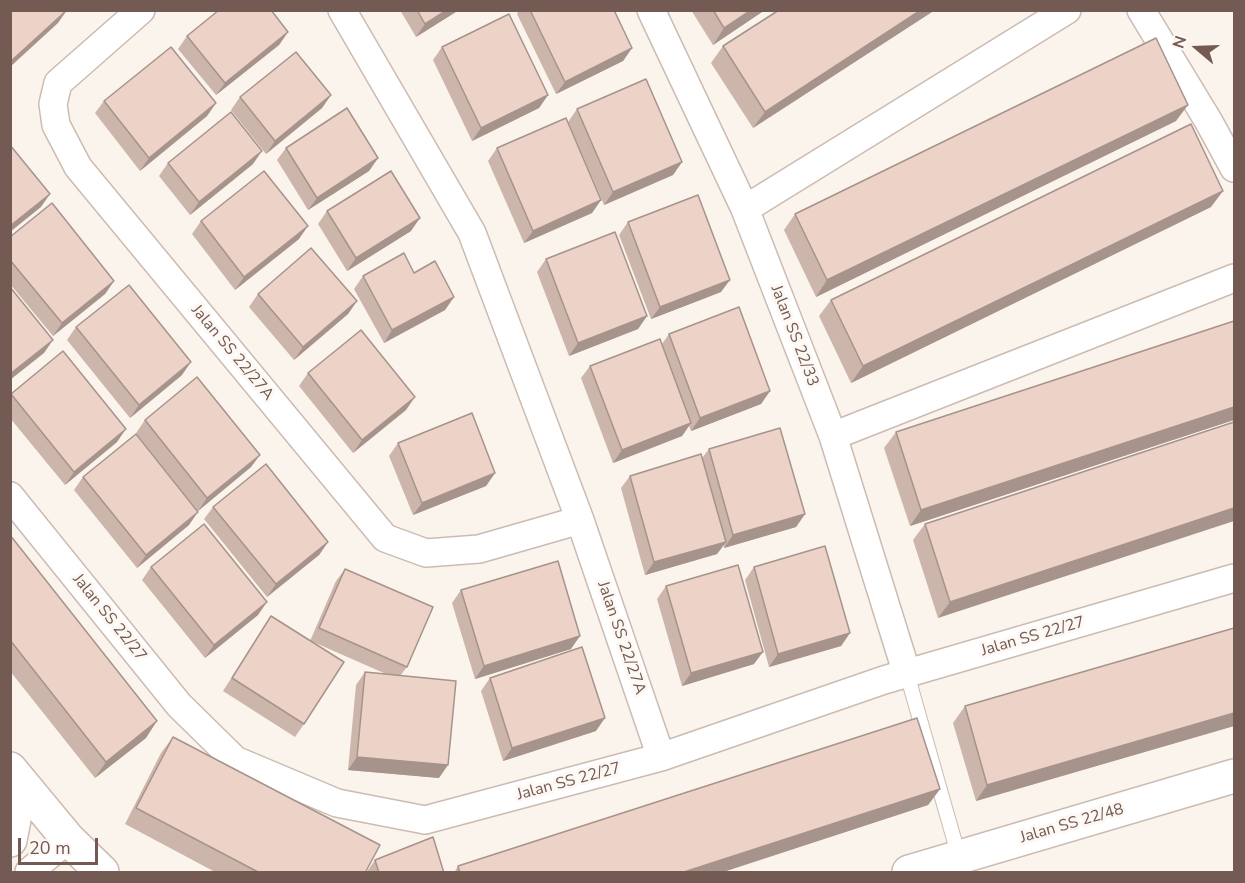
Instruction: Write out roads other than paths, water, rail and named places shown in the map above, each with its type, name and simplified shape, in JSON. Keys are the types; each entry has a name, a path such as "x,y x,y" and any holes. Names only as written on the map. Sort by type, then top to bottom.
{"street":[{"name":"Jalan SS 22/27A","path":"141,10 58,82 52,104 56,125 78,167 385,538 426,553 479,549 580,520"},
{"name":"Jalan SS 22/27A","path":"342,10 472,233 580,520 661,757"},
{"name":"Jalan SS 22/33","path":"651,10 745,209 833,436 907,674"},
{"path":"745,209 1067,10"},
{"path":"1141,10 1234,168"},
{"path":"833,436 1234,278"},
{"name":"Jalan SS 22/27","path":"10,496 179,705 235,760 337,803 425,820 661,757 907,674 1234,578"},
{"path":"16,776 68,839 102,873"},
{"path":"10,840 16,776"},
{"name":"Jalan SS 22/48","path":"909,873 948,864 1234,776"},
{"path":"28,873 68,839"}],"lane":[{"path":"907,674 948,864"}]}
